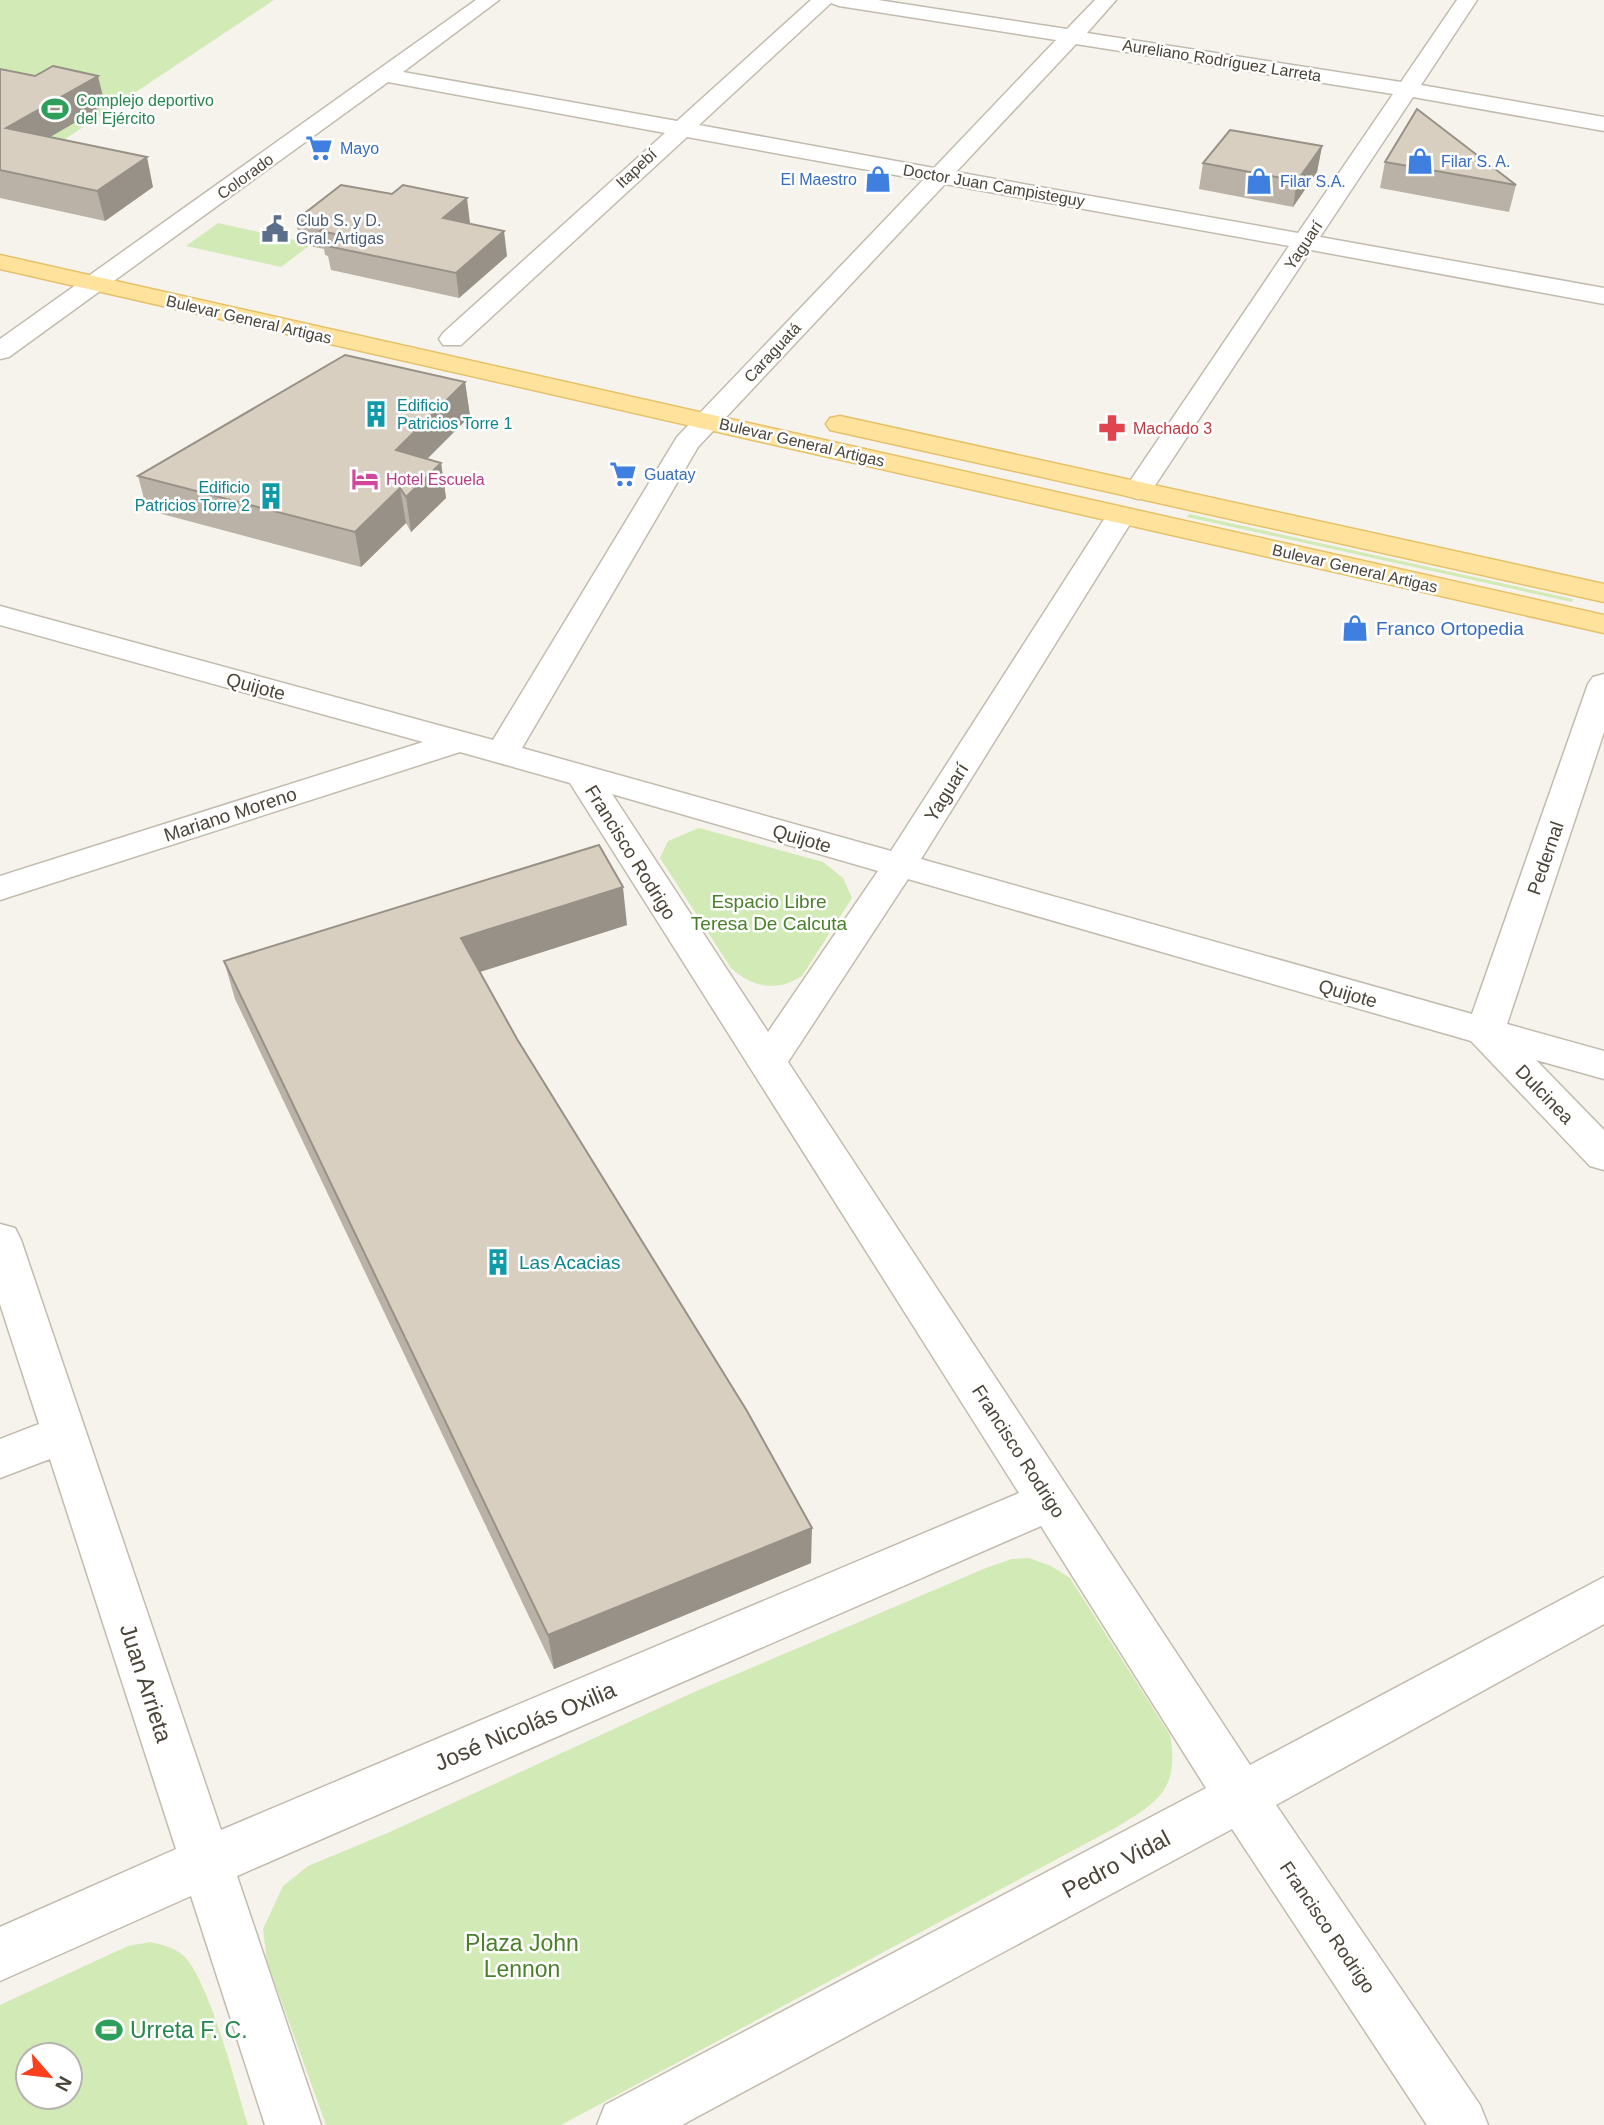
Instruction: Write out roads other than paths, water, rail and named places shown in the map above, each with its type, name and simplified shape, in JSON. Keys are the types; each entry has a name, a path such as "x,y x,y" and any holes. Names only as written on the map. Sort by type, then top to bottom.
{"main road":[{"name":"Bulevar General Artigas","path":"0,239 544,359"},
{"name":"Bulevar General Artigas","path":"0,262 94,283 722,405 1129,503 1604,593"},
{"name":"Bulevar General Artigas","path":"820,420 1129,503 1604,624"}],"street":[{"name":"Colorado","path":"0,351 489,0"},
{"name":"Itapebí","path":"452,339 823,0"},
{"name":"Aureliano Rodríguez Larreta","path":"839,0 1406,89 1604,124"},
{"name":"Caraguatá","path":"502,753 687,443 938,174 1106,0"},
{"name":"Yaguarí","path":"766,1064 899,866 1129,503 1466,0"},
{"name":"Doctor Juan Campisteguy","path":"384,75 1604,296"},
{"name":"Quijote","path":"0,615 582,775 1604,1065"},
{"name":"Pedernal","path":"1485,1032 1604,684"},
{"name":"Mariano Moreno","path":"0,888 460,741"},
{"name":"Francisco Rodrigo","path":"582,775 766,1064 1052,1500 1241,1797 1460,2125"},
{"name":"Dulcinea","path":"1485,1032 1604,1155"},
{"name":"Juan Arrieta","path":"0,1240 293,2125"},
{"path":"0,1459 63,1434"},
{"name":"José Nicolás Oxilia","path":"0,1954 205,1863 1052,1500"},
{"name":"Pedro Vidal","path":"625,2125 1241,1797 1604,1598"}],"place":[{"name":"Complejo deportivo del Ejército","path":"55,109"},
{"name":"Mayo","path":"319,148"},
{"name":"Filar S. A.","path":"1420,161"},
{"name":"El Maestro","path":"878,179"},
{"name":"Filar S.A.","path":"1259,181"},
{"name":"Club S. y D. Gral. Artigas","path":"275,229"},
{"name":"Edificio Patricios Torre 1","path":"376,414"},
{"name":"Machado 3","path":"1112,428"},
{"name":"Guatay","path":"623,474"},
{"name":"Hotel Escuela","path":"365,479"},
{"name":"Edificio Patricios Torre 2","path":"271,496"},
{"name":"Franco Ortopedia","path":"1355,628"},
{"name":"Las Acacias","path":"498,1262"},
{"name":"Urreta F. C.","path":"109,2030"}],"park label":[{"name":"Espacio Libre Teresa De Calcuta","path":"769,912"},
{"name":"Plaza John Lennon","path":"522,1956"}]}
